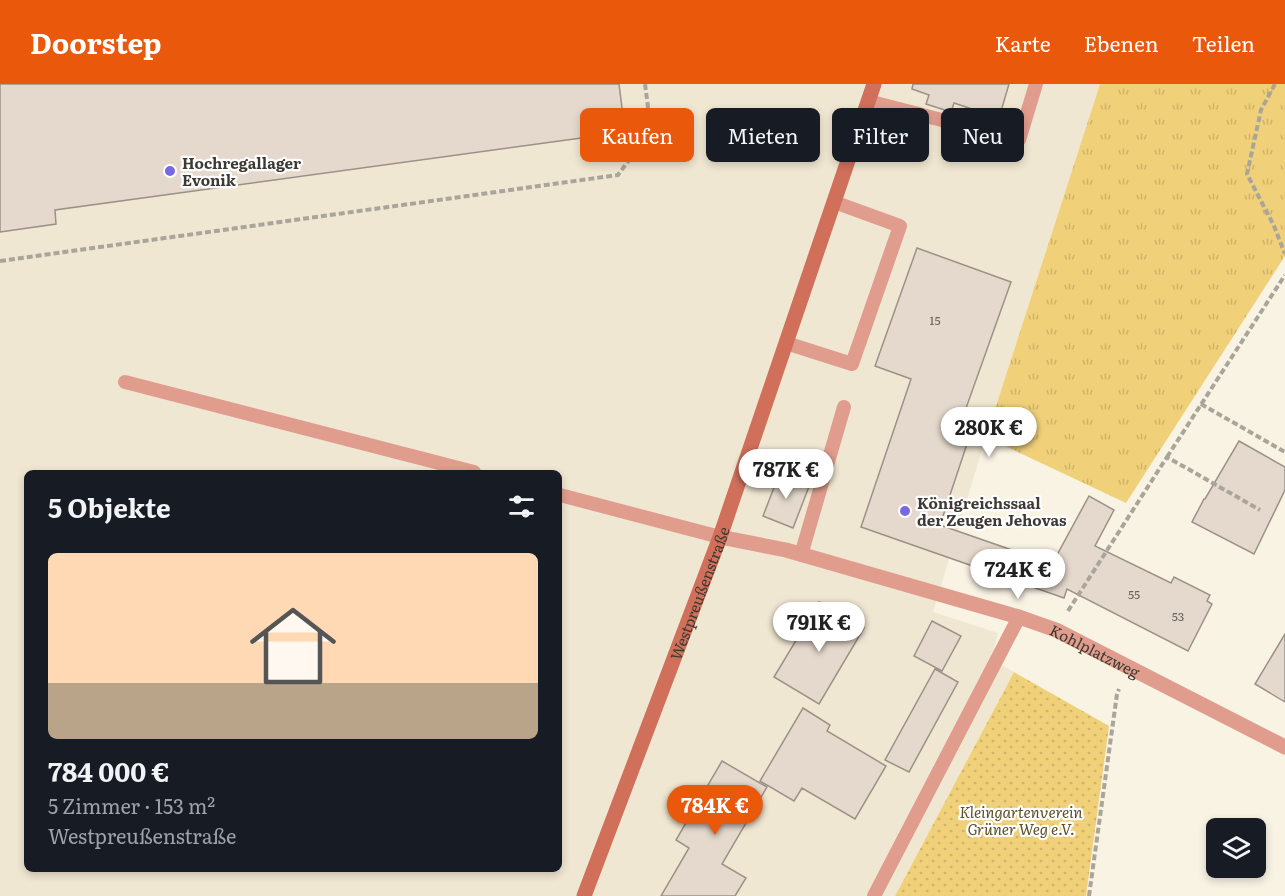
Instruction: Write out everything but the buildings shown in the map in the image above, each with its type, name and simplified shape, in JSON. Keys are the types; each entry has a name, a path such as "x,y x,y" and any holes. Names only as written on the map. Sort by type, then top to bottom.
{"street":[{"name":"Westpreußenstraße","path":"584,896 720,537 874,84"},
{"name":"Kohlplatzweg","path":"720,537 801,555 1019,617 1056,630 1285,747"}],"lane":[{"path":"868,101 1019,140 1036,84"},
{"path":"786,343 852,364 900,226 834,202"},
{"path":"125,382 466,470"},
{"path":"801,555 844,407"},
{"path":"562,496 720,537"},
{"path":"874,896 1019,617"}],"path":[{"path":"0,261 618,175 651,130 645,84"},
{"path":"1275,84 1261,110 1247,174 1274,226 1285,254"},
{"path":"1056,630 1285,275"},
{"path":"1201,404 1285,452"},
{"path":"1167,457 1260,510"},
{"path":"1089,896 1117,694 1129,667"}],"shaded area":[{"path":"0,84 1100,84 986,437 933,612 998,633 991,659 1014,672 895,896 0,896"}],"green space":[{"path":"1100,84 1285,84 1285,256 1126,503 986,437"},
{"name":"Kleingartenverein Grüner Weg e.V.","path":"1014,672 1109,726 1086,896 895,896"}],"place":[{"name":"Hochregallager Evonik","path":"170,171"},
{"name":"Königreichssaal der Zeugen Jehovas","path":"905,511"}]}
